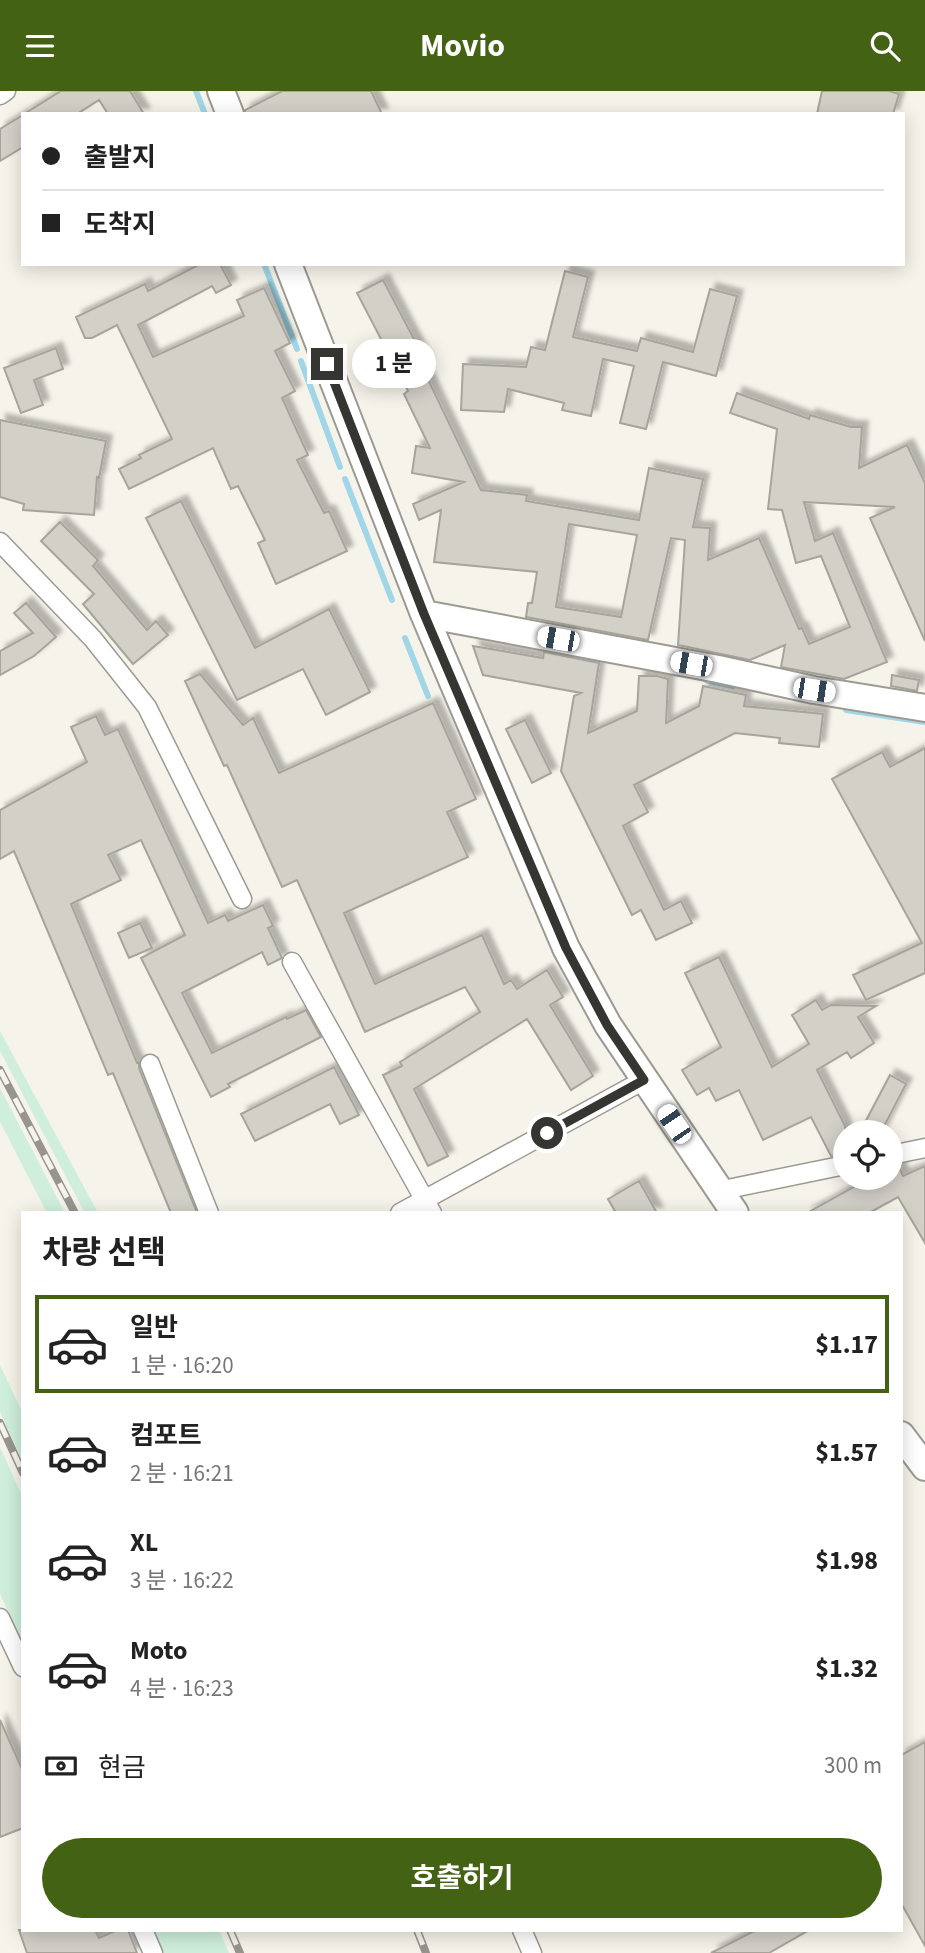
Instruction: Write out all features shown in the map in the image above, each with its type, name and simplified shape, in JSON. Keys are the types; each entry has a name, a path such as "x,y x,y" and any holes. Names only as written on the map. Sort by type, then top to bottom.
{"main road":[{"path":"221,91 229,112"},
{"path":"289,266 424,614 566,948 607,1025 734,1211"},
{"path":"424,614 718,669 814,690 925,708"},
{"path":"903,1438 925,1467"}],"street":[{"path":"0,95 6,91"},
{"path":"0,543 93,639 147,707 242,899"},
{"path":"292,962 428,1206"},
{"path":"150,1064 208,1211"},
{"path":"408,1211 428,1206 644,1080"},
{"path":"903,1153 925,1148"},
{"path":"719,1191 833,1167"},
{"path":"0,1618 21,1663"},
{"path":"144,1932 153,1953"},
{"path":"523,1932 532,1953"}],"green space":[{"path":"0,1031 97,1211 84,1211 0,1051"},
{"path":"0,1088 64,1211 46,1211 0,1122"},
{"path":"0,1365 21,1410 21,1458 0,1412"},
{"path":"0,1447 21,1494 21,1640 0,1594"},
{"path":"154,1932 220,1932 229,1953 164,1953"}],"building":[{"path":"61,91 130,91 143,112 107,112 99,100 80,112 27,112"},
{"path":"282,91 371,91 381,112 245,112"},
{"path":"822,91 889,91 899,94 894,112 817,112"},
{"path":"21,116 21,148 0,161 0,129"},
{"path":"196,266 221,266 231,285 216,293 212,286 138,325 153,357 244,316 237,300 264,288 290,343 275,351 295,391 282,398 308,455 297,460 324,513 329,511 347,551 276,584 258,543 265,540 238,486 231,489 213,448 129,489 119,469 141,458 139,455 172,439 117,325 92,338 85,338 76,317 145,284 148,291"},
{"path":"565,271 588,277 573,337 637,351 641,338 693,352 710,289 737,296 716,376 663,362 646,429 620,423 634,366 603,359 591,416 562,410 564,403 508,389 504,412 461,410 463,364 526,367 531,347 545,350"},
{"path":"383,280 427,364 422,367 481,490 527,495 526,501 639,520 649,468 703,479 693,527 710,528 708,560 759,538 799,629 802,628 809,644 850,627 821,556 796,563 782,510 768,509 777,429 730,413 737,393 809,419 810,415 851,427 862,427 859,468 907,445 925,483 925,641 870,518 895,507 804,502 815,541 833,533 887,662 844,679 781,667 785,645 750,660 678,645 685,540 671,538 648,640 526,617 528,603 532,603 537,572 434,562 441,510 419,520 413,504 464,482 412,473 416,446 430,448 404,394 408,391 357,293","holes":["569,524 637,535 621,617 556,607"]},
{"path":"56,348 63,369 34,380 43,405 21,413 4,368"},
{"path":"0,420 106,441 99,478 97,477 94,515 23,510 24,504 0,497"},
{"path":"181,501 255,648 329,609 370,692 326,715 303,669 237,700 146,518"},
{"path":"60,522 98,560 93,566 147,630 156,621 168,635 133,664 83,604 94,594 41,541"},
{"path":"26,603 56,637 34,656 0,675 0,651 33,633 14,613"},
{"path":"473,646 543,658 544,652 599,663 588,733 637,711 639,676 657,676 668,679 666,723 699,706 703,686 746,695 744,706 823,714 819,747 779,743 780,738 735,733 634,785 648,812 623,826 664,910 681,901 692,923 656,940 641,910 632,915 561,771 574,696 581,693 483,675"},
{"path":"200,674 243,725 253,718 279,773 433,703 476,799 447,812 468,857 344,913 375,984 482,935 504,984 511,980 517,989 547,970 563,997 550,1005 593,1076 571,1090 527,1019 414,1089 448,1156 428,1166 383,1075 402,1066 400,1062 480,1012 465,987 365,1032 297,880 282,887 227,765 224,766 185,681"},
{"path":"892,675 919,680 917,691 891,686"},
{"path":"96,716 105,735 118,729 208,923 225,915 228,921 263,905 273,926 268,928 282,958 268,965 262,952 182,993 212,1053 306,1010 321,1037 228,1084 230,1087 211,1097 141,958 185,935 141,840 108,855 121,880 71,904 137,1063 139,1062 139,1068 196,1211 170,1211 113,1073 108,1075 14,851 0,859 0,810 87,762 71,727"},
{"path":"525,720 551,773 532,783 506,729"},
{"path":"925,748 925,973 866,1000 853,975 922,943 832,779 882,752 890,767"},
{"path":"140,923 152,948 129,958 118,933"},
{"path":"719,957 772,1067 809,1044 792,1015 816,1000 822,1010 831,1005 876,1006 858,1017 874,1043 851,1058 847,1052 817,1070 842,1120 833,1120 833,1156 811,1117 763,1140 739,1090 716,1101 709,1088 697,1095 682,1070 721,1047 685,973"},
{"path":"334,1067 359,1115 340,1124 330,1104 255,1141 241,1114"},
{"path":"890,1075 906,1084 887,1120 866,1120"},
{"path":"925,1166 925,1243 898,1197 873,1211 811,1211 848,1190 903,1190 903,1176"},
{"path":"639,1181 656,1211 615,1211 608,1199"},
{"path":"0,1720 21,1767 21,1829 0,1837"},
{"path":"925,1742 925,1946 903,1907 903,1754"},
{"path":"19,1930 96,1932 99,1938 112,1932 129,1932 137,1953 27,1953"},
{"path":"752,1932 806,1932 769,1953 711,1953"}],"waterway":[{"path":"196,91 204,112"},
{"path":"265,266 297,349"},
{"path":"301,361 340,467"},
{"path":"345,479 392,600"},
{"path":"405,638 428,696"},
{"path":"706,680 733,686"},
{"path":"846,710 925,722"}],"railway":[{"path":"0,1070 74,1211"},
{"path":"0,1423 21,1469"},
{"path":"231,1932 240,1953"},
{"path":"418,1932 426,1953"}],"route":[{"path":"327,364 424,614 566,948 607,1025 644,1080 547,1133"}]}
